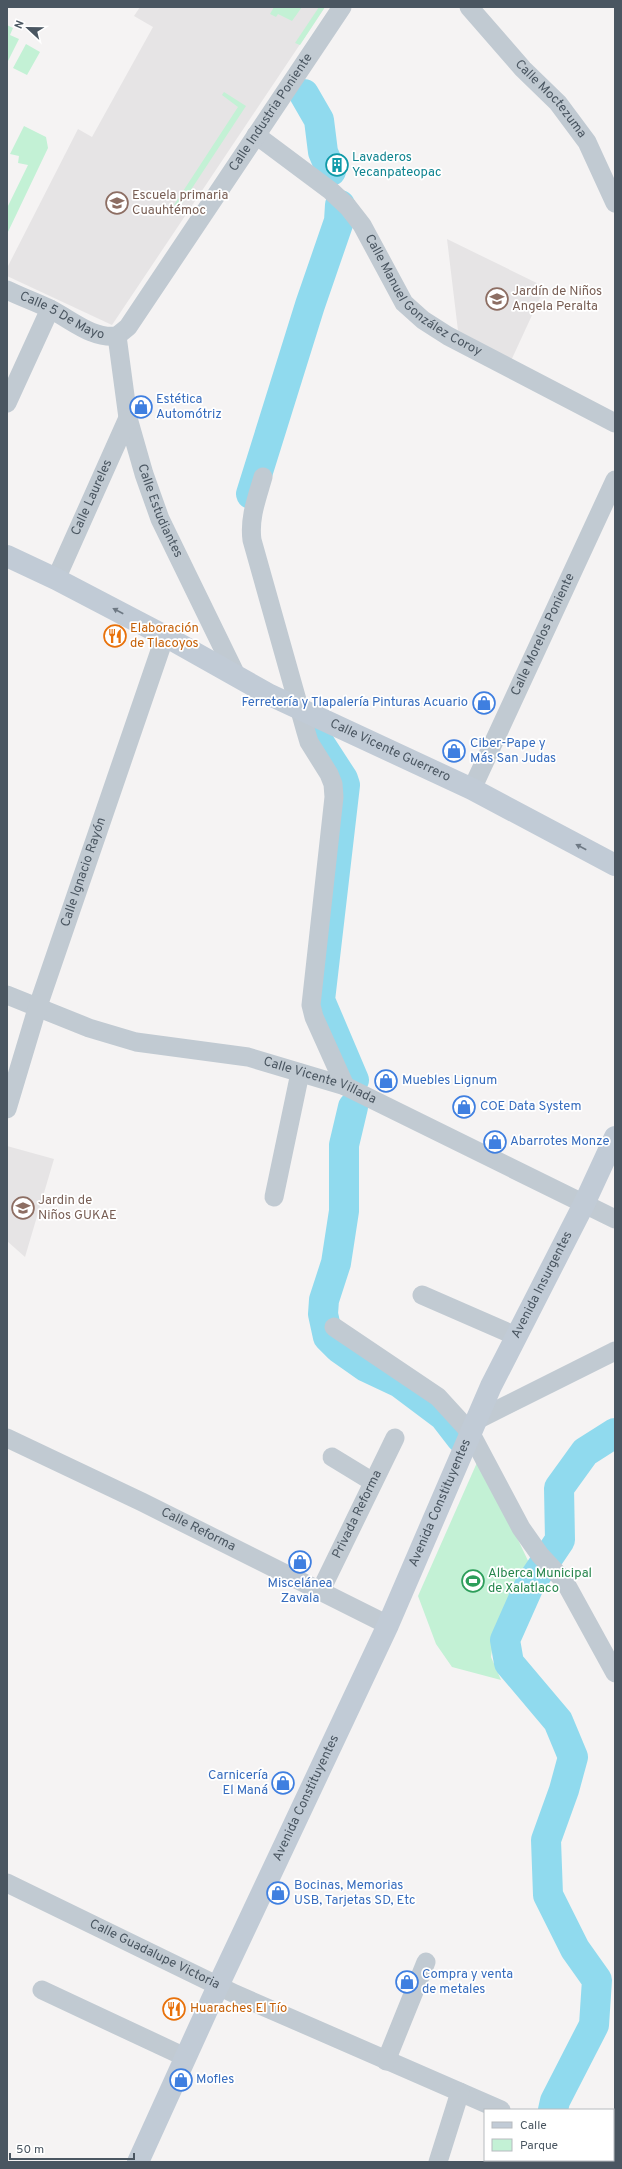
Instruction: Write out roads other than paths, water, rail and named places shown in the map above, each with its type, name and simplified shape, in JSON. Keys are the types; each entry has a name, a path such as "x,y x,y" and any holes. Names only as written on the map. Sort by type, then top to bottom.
{"main road":[{"name":"Calle Vicente Guerrero","path":"7,556 56,579 165,636 270,695 472,789 615,865"},
{"name":"Avenida Insurgentes","path":"472,1427 516,1336 584,1204 615,1137"},
{"name":"Avenida Constituyentes","path":"138,2162 218,1986 388,1625 472,1427"}],"street":[{"name":"Calle Industria Poniente","path":"117,336 128,327 342,7"},
{"name":"Calle Moctezuma","path":"469,7 523,69 558,103 587,142 615,203"},
{"name":"Calle Manuel González Coroy","path":"256,135 331,191 348,207 362,225 404,303 423,320 448,336 615,422"},
{"name":"Calle 5 De Mayo","path":"7,290 50,310 95,335 106,337 117,336"},
{"path":"7,403 50,310"},
{"name":"Calle Estudiantes","path":"117,336 128,418 144,474 160,519 236,675"},
{"name":"Calle Laureles","path":"56,579 128,418"},
{"path":"263,477 250,526 252,540 309,742 329,774 333,784 334,797 311,1005 314,1017 345,1086"},
{"name":"Calle Morelos Poniente","path":"472,789 615,480"},
{"name":"Calle Ignacio Rayón","path":"7,1109 38,1009 165,636"},
{"name":"Calle Vicente Villada","path":"7,994 38,1009 88,1028 136,1042 248,1057 345,1086 615,1219"},
{"path":"274,1197 300,1073"},
{"path":"422,1294 516,1336"},
{"path":"334,1327 438,1397 472,1427 521,1528 540,1555 565,1582 615,1673"},
{"path":"472,1427 615,1350"},
{"name":"Calle Reforma","path":"7,1438 142,1502 388,1625"},
{"name":"Privada Reforma","path":"320,1592 395,1438"},
{"path":"332,1457 373,1482"},
{"name":"Calle Guadalupe Victoria","path":"7,1883 218,1986 386,2061 500,2109"},
{"path":"386,2061 426,1962"},
{"path":"42,1990 186,2057"},
{"path":"438,2162 460,2092"}],"waterway":[{"path":"304,94 319,120 323,152 331,171"},
{"path":"251,494 310,305 339,221 340,205"},
{"path":"317,739 343,779 345,785 320,1000 354,1080"},
{"path":"353,1107 344,1145 344,1211 336,1263 324,1300 323,1314 328,1337 339,1348 366,1367 400,1383 444,1416 461,1438"},
{"path":"553,2109 555,2101 594,2025 597,1980 575,1949 548,1895 546,1840 564,1790 573,1757 558,1721 509,1663 505,1640 529,1586 560,1540 559,1488 585,1452 615,1433"}],"place":[{"name":"Lavaderos Yecanpateopac","path":"337,165"},
{"name":"Escuela primaria Cuauhtémoc","path":"117,203"},
{"name":"Jardín de Niños Angela Peralta","path":"497,299"},
{"name":"Estética Automótriz","path":"141,407"},
{"name":"Elaboración de Tlacoyos","path":"115,636"},
{"name":"Ferretería y Tlapalería Pinturas Acuario","path":"484,703"},
{"name":"Ciber-Pape y Más San Judas","path":"454,751"},
{"name":"Muebles Lignum","path":"386,1081"},
{"name":"COE Data System","path":"464,1107"},
{"name":"Abarrotes Monze","path":"495,1142"},
{"name":"Jardin de Niños GUKAE","path":"23,1208"},
{"name":"Miscelánea Zavala","path":"300,1562"},
{"name":"Alberca Municipal de Xalatlaco","path":"473,1581"},
{"name":"Carnicería El Maná","path":"283,1783"},
{"name":"Bocinas, Memorias USB, Tarjetas SD, Etc","path":"278,1893"},
{"name":"Compra y venta de metales","path":"407,1982"},
{"name":"Huaraches El Tío","path":"174,2009"},
{"name":"Mofles","path":"181,2080"}]}
